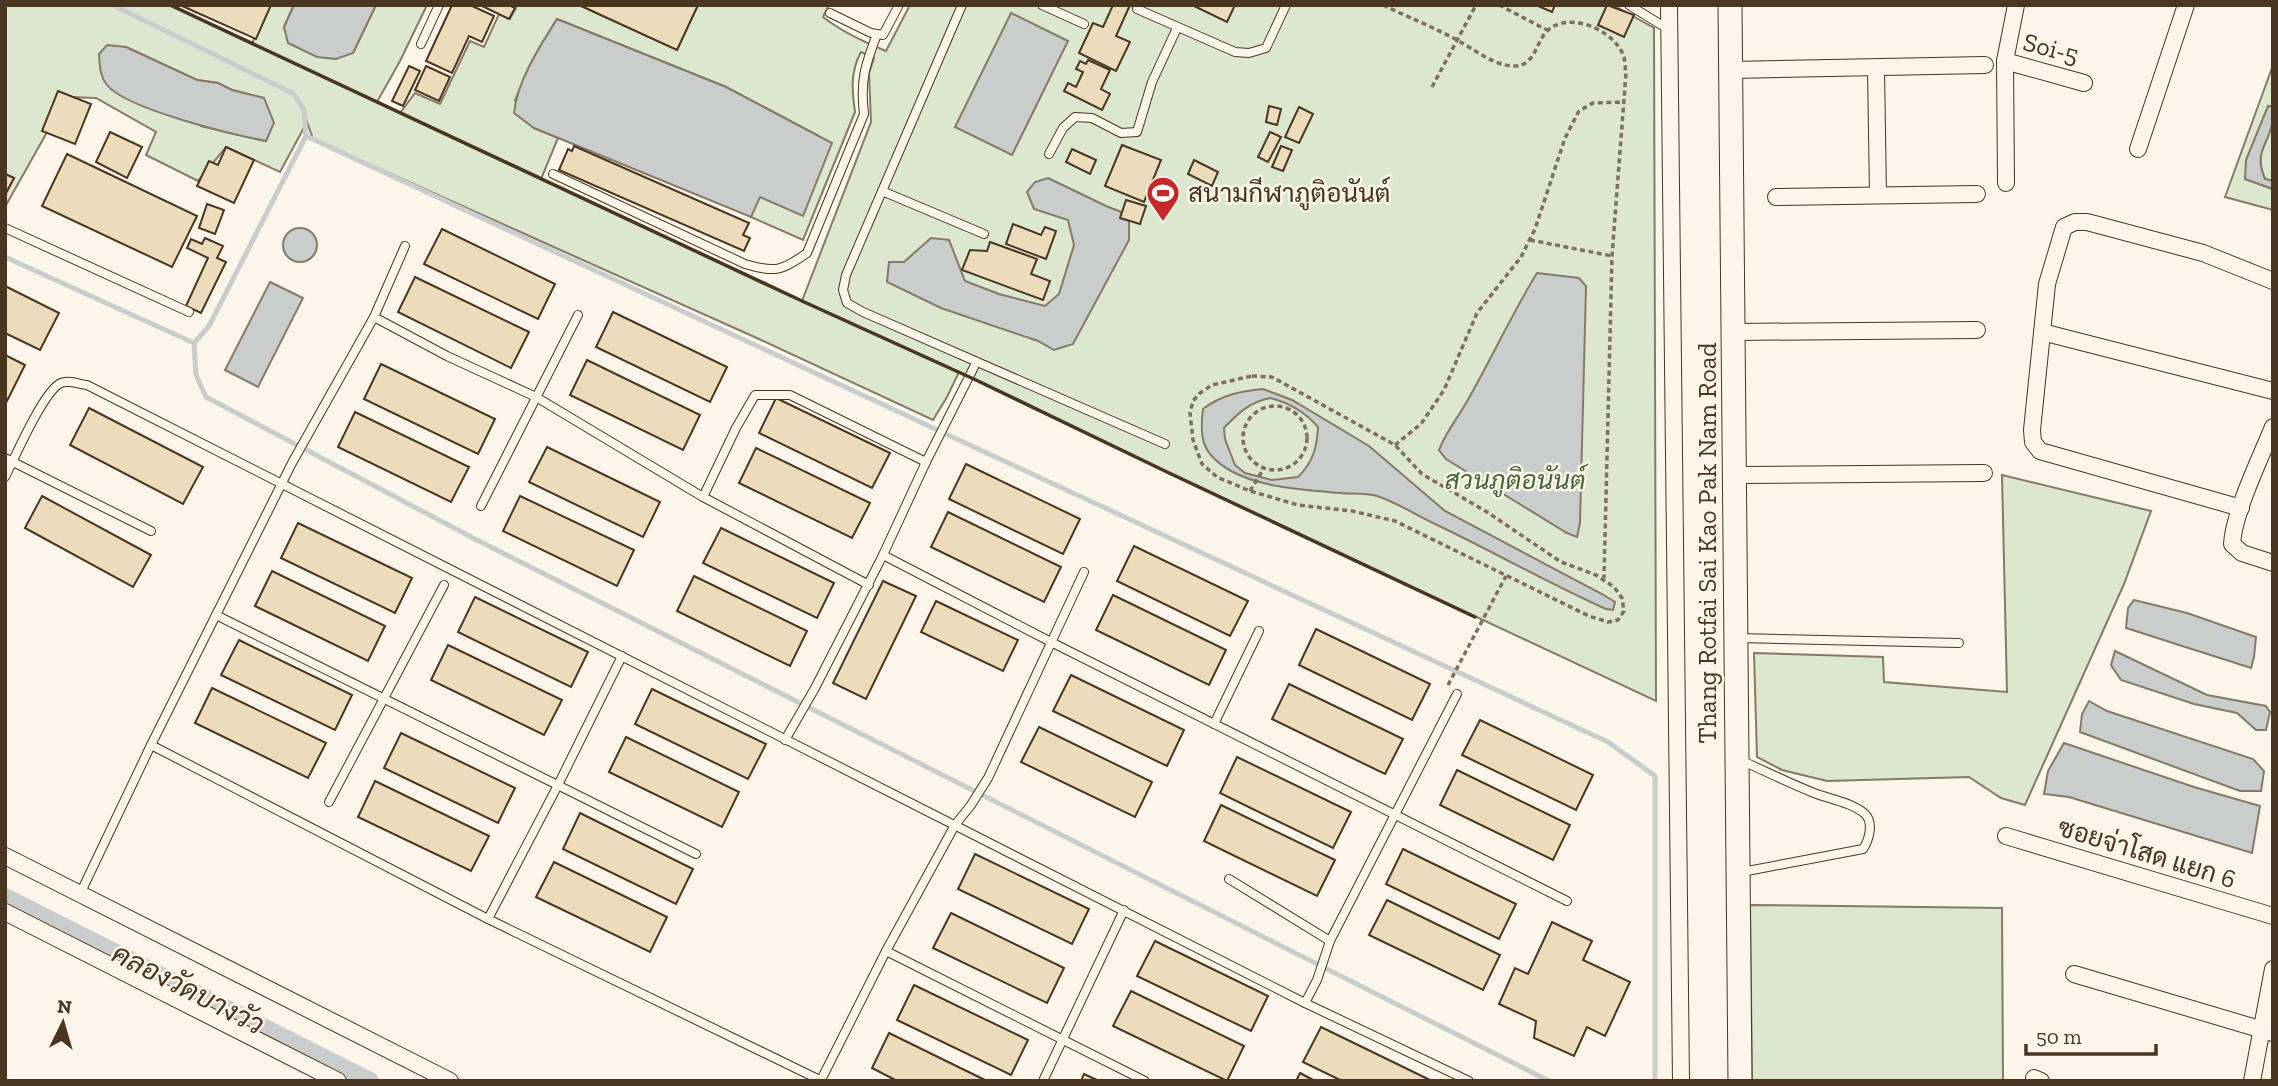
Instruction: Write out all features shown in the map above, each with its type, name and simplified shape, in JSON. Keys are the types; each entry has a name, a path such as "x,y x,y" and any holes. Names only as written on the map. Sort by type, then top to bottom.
{"main road":[{"name":"Thang Rotfai Sai Kao Pak Nam Road","path":"1730,5 1740,1081"}],"street":[{"path":"1669,5 1681,1081"},
{"path":"2006,183 2004,61 2016,5"},
{"path":"2138,149 2186,5"},
{"name":"Soi-5","path":"2004,61 2084,83"},
{"path":"1731,71 1985,65"},
{"path":"1876,69 1878,195"},
{"path":"1776,197 1977,194"},
{"path":"2241,508 2040,451 2033,442 2032,430 2047,284 2064,227 2075,222 2087,222 2203,253 2273,281"},
{"path":"1733,332 1977,330"},
{"path":"2042,332 2273,391"},
{"path":"2273,427 2241,508 2232,544 2242,553 2273,563"},
{"path":"1734,475 1984,473"},
{"name":"ซอยจ่าโสด แยก 6","path":"2006,836 2273,916"},
{"path":"5,856 450,1081"},
{"path":"5,912 338,1081"},
{"path":"2252,1081 2268,1031 2273,970"},
{"path":"2074,974 2268,1031"}],"lane":[{"path":"421,44 439,5"},
{"path":"830,13 883,35 899,5"},
{"path":"962,5 846,275 843,290 847,303 976,363 1165,444"},
{"path":"1042,5 1084,24"},
{"path":"1137,9 1236,52 1249,53 1266,48 1286,5"},
{"path":"1629,5 1668,29"},
{"path":"1049,154 1063,128 1075,117 1092,118 1121,133 1137,132 1152,82 1177,28"},
{"path":"553,174 745,264 766,270 788,267 807,253 864,114 861,92 863,71 877,34"},
{"path":"882,191 984,234"},
{"path":"5,228 189,312"},
{"path":"80,894 151,745 318,413 374,317 405,246"},
{"path":"481,506 578,315"},
{"path":"374,317 446,356 536,397 703,497 869,585"},
{"path":"785,740 869,585 976,363"},
{"path":"5,477 9,460 46,400 60,384 67,382 87,385 1305,1003 1469,1081"},
{"path":"703,497 755,395 790,395 926,462"},
{"path":"9,460 151,531"},
{"path":"883,555 1567,901"},
{"path":"151,745 488,919 821,1081 886,951 955,825 988,778 1084,572"},
{"path":"329,802 443,585"},
{"path":"216,615 696,854"},
{"path":"1214,724 1259,631"},
{"path":"1736,638 1959,643"},
{"path":"488,919 622,656"},
{"path":"1305,1003 1317,980 1330,941 1457,695"},
{"path":"1737,759 1812,793 1848,805 1864,813 1869,820 1869,840 1863,849 1738,872"},
{"path":"1229,879 1330,941"},
{"path":"1043,1081 1124,910"},
{"path":"886,951 1145,1081"}],"path":[{"path":"1384,5 1497,62 1517,66 1529,61 1547,31 1562,24 1576,23 1592,27 1609,36 1623,55 1626,73 1612,256 1604,580"},
{"path":"1432,87 1476,5"},
{"path":"1499,5 1547,31"},
{"path":"1395,445 1421,424 1444,390 1477,313 1521,257 1535,229 1565,138 1579,111 1592,103 1624,102"},
{"path":"1530,240 1612,256"},
{"path":"1252,376 1272,377 1395,445 1422,474 1487,512 1561,562 1604,580 1614,587 1622,598 1624,611 1618,621 1608,622 1589,616 1395,522 1352,511 1298,505 1250,491 1217,477 1202,464 1193,440 1190,413 1193,401 1212,385 1252,376"},
{"path":"1282,406 1292,410 1305,427 1307,438 1301,457 1284,469 1262,470 1247,455 1243,445 1245,424 1261,408 1282,406"},
{"path":"1250,491 1262,470"},
{"path":"1451,680 1506,576"}],"green space":[{"name":"สวนภูติอนันต์","path":"5,5 172,5 252,44 267,5 294,5 284,27 353,53 376,5 427,5 377,102 400,113 415,93 440,104 470,41 484,47 499,14 510,19 516,8 512,5 579,5 677,50 698,5 825,5 828,7 823,17 853,36 886,51 910,5 1613,5 1654,28 1656,701 959,372 933,420 313,139 307,122 280,172 226,147 198,181 146,155 156,132 96,98 69,97 5,207 5,195 14,178 5,174","holes":["557,19 726,87 817,135 759,196 751,217 803,240 855,112 853,82 857,59 861,52 874,58 869,73 871,122 802,301 541,179 558,138 534,128 515,100 537,52","126,47 197,80 218,83 232,90 264,98 266,141 201,126"]},
{"path":"2273,65 2273,107 2269,106 2245,179 2273,189 2273,210 2225,197"},
{"path":"2273,123 2273,181 2265,179 2260,157"},
{"path":"2002,475 2151,511 2124,584 2025,805 2001,798 1969,777 1827,781 1782,770 1757,757 1754,653 1883,657 1884,682 2007,692"},
{"path":"1750,905 2002,908 2003,1081 1752,1081"}],"shaded area":[{"path":"294,5 376,5 353,53 336,59 317,57 288,43 284,27"},
{"path":"1011,13 1068,41 1012,155 955,127"},
{"path":"557,19 726,87 832,143 803,216 760,197 751,217 534,128 514,113 524,76"},
{"path":"107,45 126,47 197,80 218,83 232,90 264,98 274,123 266,141 182,120 118,94 107,85 101,74 99,54"},
{"path":"2268,106 2273,107 2273,120 2262,151 2261,163 2265,179 2273,181 2273,189 2245,179 2246,160"},
{"path":"1048,178 1129,215 1129,240 1073,344 1054,350 1038,341 941,308 887,282 889,262 904,262 931,238 949,240 965,281 999,294 1045,306 1059,294 1074,245 1068,220 1034,209 1027,192 1035,182"},
{"path":"300,228 312,233 317,245 312,257 300,262 288,257 283,245 288,233"},
{"path":"1537,273 1579,278 1586,286 1580,523 1577,537 1446,459 1439,450"},
{"path":"270,282 303,298 258,387 225,370"},
{"path":"1263,389 1292,400 1369,446 1445,511 1602,594 1615,602 1613,610 1563,589 1377,496 1284,487 1256,481 1231,471 1214,459 1205,446 1202,430 1203,409 1224,397","holes":["1270,398 1291,405 1318,427 1313,454 1298,477 1272,480 1245,473 1235,465 1225,439 1224,428 1250,405"]},
{"path":"2134,600 2187,613 2256,637 2251,668 2126,628 2128,608"},
{"path":"2115,651 2207,695 2266,706 2270,712 2266,730 2256,730 2237,713 2194,704 2121,680 2111,665"},
{"path":"2089,701 2107,711 2253,759 2264,771 2261,791 2240,791 2080,732 2082,714"},
{"path":"2064,743 2194,787 2260,806 2252,853 2069,797 2044,794 2048,771"}],"building":[{"path":"180,5 271,5 256,39"},
{"path":"452,5 470,5 494,16 482,42 469,36 452,73 426,61"},
{"path":"480,5 509,5 515,8 509,19"},
{"path":"579,5 698,5 677,50"},
{"path":"1113,5 1130,5 1116,36 1130,42 1116,71 1079,53 1093,23 1103,27"},
{"path":"1192,5 1235,5 1227,22"},
{"path":"1536,5 1555,5 1552,12"},
{"path":"1607,5 1634,15 1624,37 1598,25"},
{"path":"1088,60 1110,70 1101,89 1110,94 1102,110 1064,91 1068,83 1076,87 1083,72 1076,69 1080,61 1086,64"},
{"path":"409,66 420,71 403,106 392,101"},
{"path":"426,66 450,77 439,101 415,90"},
{"path":"58,91 91,104 75,144 42,131"},
{"path":"1269,106 1281,109 1277,125 1266,122"},
{"path":"1299,107 1313,114 1299,143 1285,137"},
{"path":"110,132 142,147 127,178 96,162"},
{"path":"1270,132 1281,137 1268,162 1258,157"},
{"path":"1122,145 1161,160 1144,202 1105,186"},
{"path":"574,146 749,223 743,235 750,238 744,251 559,170 568,149 572,151"},
{"path":"1281,146 1292,150 1283,171 1272,167"},
{"path":"226,147 254,160 234,203 197,186 209,161 218,165"},
{"path":"1072,149 1096,160 1090,174 1066,162"},
{"path":"67,154 197,216 172,267 42,206"},
{"path":"1194,160 1218,172 1212,186 1188,174"},
{"path":"5,174 14,178 5,195"},
{"path":"1126,200 1146,206 1140,224 1120,218"},
{"path":"207,204 224,210 215,234 199,228"},
{"path":"1013,224 1041,235 1045,227 1056,231 1046,259 1006,244"},
{"path":"442,229 555,284 538,319 424,264"},
{"path":"205,238 223,246 217,258 226,262 201,313 186,306 208,258 187,248 191,239 202,244"},
{"path":"990,242 1037,259 1031,274 1050,281 1043,300 962,270 970,250 987,251"},
{"path":"415,277 529,332 511,368 398,312"},
{"path":"5,286 59,313 40,350 5,333"},
{"path":"613,312 727,367 710,402 596,347"},
{"path":"5,355 25,365 7,401 5,401"},
{"path":"587,360 700,415 683,450 570,395"},
{"path":"381,364 495,419 478,454 364,399"},
{"path":"776,398 890,453 872,488 759,433"},
{"path":"89,408 203,467 183,504 70,445"},
{"path":"355,412 469,467 451,502 338,447"},
{"path":"547,447 660,502 643,537 529,482"},
{"path":"756,448 870,503 852,538 739,483"},
{"path":"966,464 1080,519 1063,554 949,499"},
{"path":"42,496 151,555 133,587 25,528"},
{"path":"520,496 634,550 617,586 503,531"},
{"path":"948,512 1061,567 1044,602 931,547"},
{"path":"298,523 412,578 395,613 281,558"},
{"path":"721,528 834,583 817,618 703,563"},
{"path":"1134,546 1248,601 1230,636 1117,581"},
{"path":"272,571 385,626 368,661 255,606"},
{"path":"694,576 807,631 790,666 677,611"},
{"path":"883,581 916,596 866,699 833,683"},
{"path":"1113,595 1226,650 1209,685 1096,630"},
{"path":"475,597 588,652 571,687 458,632"},
{"path":"936,601 1018,640 1003,671 921,632"},
{"path":"1316,629 1430,684 1412,720 1299,665"},
{"path":"239,640 352,695 335,730 221,675"},
{"path":"448,645 562,700 544,735 431,680"},
{"path":"1071,675 1184,730 1167,766 1053,711"},
{"path":"1289,684 1403,739 1385,774 1272,719"},
{"path":"212,688 326,743 308,778 195,723"},
{"path":"652,689 766,744 748,779 635,724"},
{"path":"1480,720 1593,775 1576,810 1462,755"},
{"path":"1039,727 1152,782 1135,817 1021,762"},
{"path":"401,733 515,788 498,823 384,768"},
{"path":"626,737 739,792 722,827 609,772"},
{"path":"1237,757 1351,812 1333,848 1220,793"},
{"path":"1457,770 1570,825 1553,860 1440,805"},
{"path":"375,781 489,836 471,871 358,817"},
{"path":"1221,805 1335,860 1317,896 1204,841"},
{"path":"580,813 693,869 676,904 563,849"},
{"path":"1403,849 1516,904 1499,939 1386,884"},
{"path":"975,854 1089,909 1072,944 958,889"},
{"path":"554,862 667,917 650,952 536,897"},
{"path":"1387,900 1500,955 1483,990 1369,935"},
{"path":"951,913 1064,968 1047,1003 933,948"},
{"path":"1552,922 1592,941 1583,960 1630,982 1605,1036 1587,1027 1574,1056 1534,1038 1536,1021 1499,1004 1515,968 1528,974"},
{"path":"1155,941 1268,996 1251,1031 1137,976"},
{"path":"914,985 1028,1040 1011,1075 897,1020"},
{"path":"1131,991 1244,1046 1227,1081 1113,1026"},
{"path":"1321,1027 1432,1081 1342,1081 1303,1062"},
{"path":"889,1033 987,1081 897,1081 872,1068"},
{"path":"1300,1073 1315,1081 1296,1081"},
{"path":"1084,1074 1099,1081 1081,1081"}],"waterway":[{"path":"113,5 294,94 304,110 306,136 1608,742 1655,776 1655,1081"},
{"path":"194,343 209,326 306,136"},
{"path":"5,257 194,343 196,375 206,397 475,539 1549,1081"},
{"name":"คลองวัดบางวัว","path":"5,897 370,1081"}],"wall":[{"path":"170,5 976,380 1475,617"}],"place":[{"name":"สนามกีฬาภูติอนันต์","path":"1163,223"}]}
